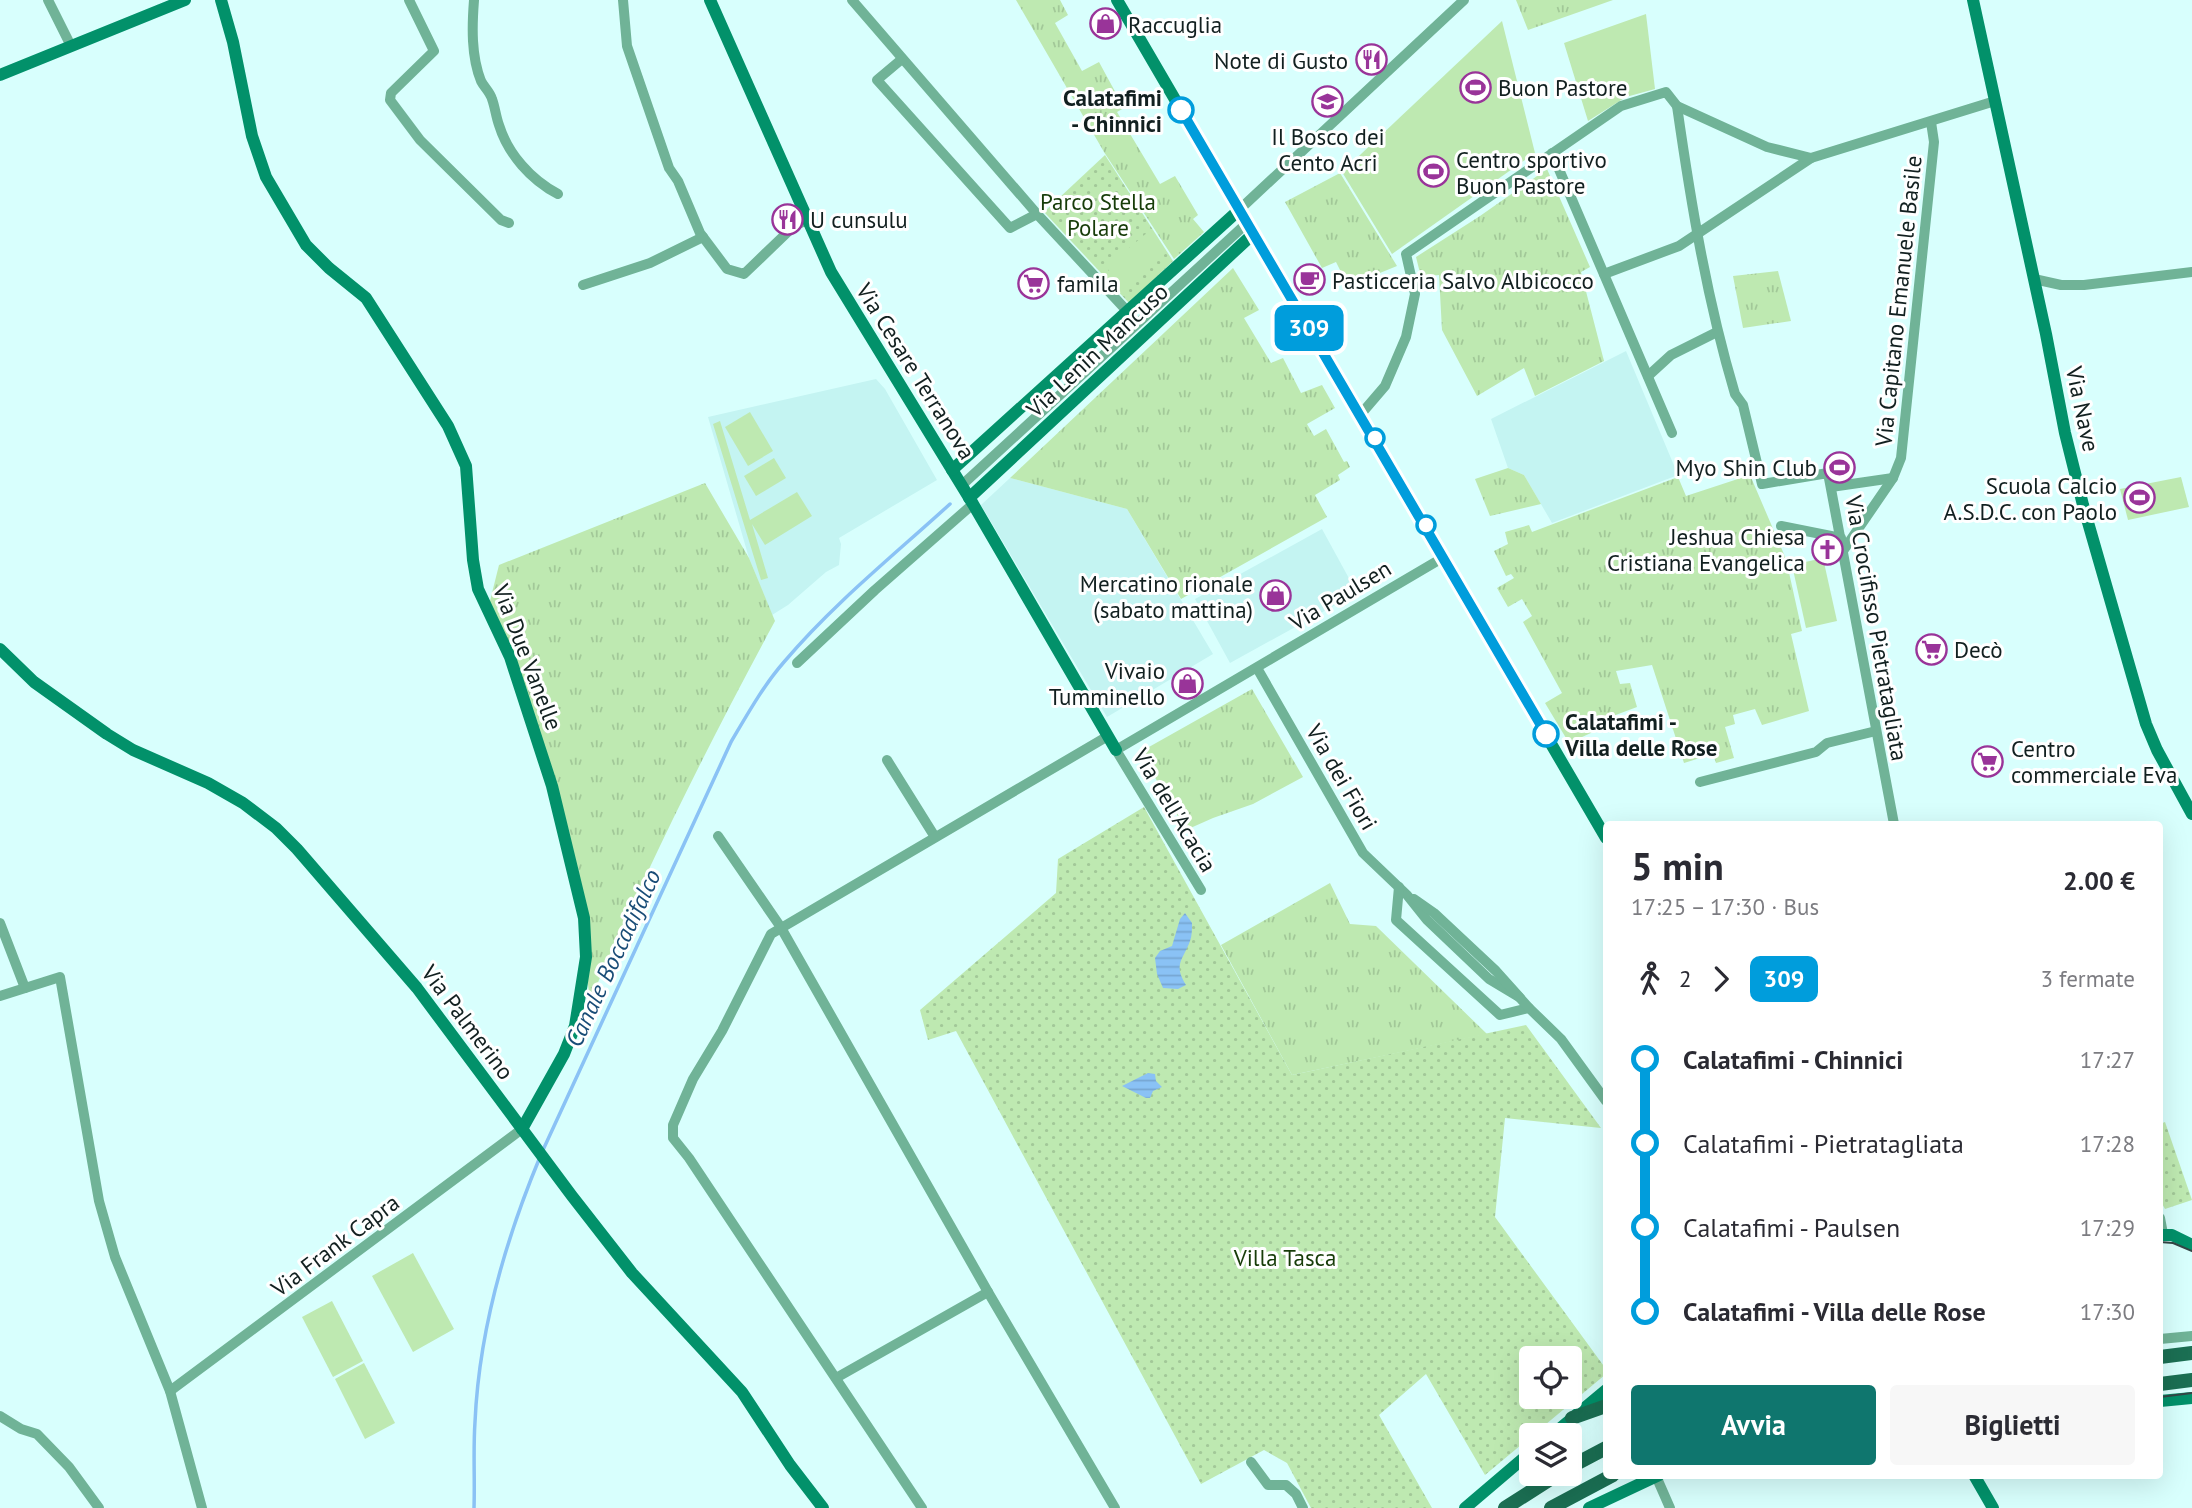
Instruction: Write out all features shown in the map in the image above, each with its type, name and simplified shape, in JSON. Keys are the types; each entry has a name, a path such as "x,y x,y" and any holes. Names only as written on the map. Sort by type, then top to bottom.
{"main road":[{"path":"2163,1357 2192,1353"},
{"path":"2163,1384 2192,1380"},
{"path":"1572,1418 1603,1407"},
{"path":"1582,1461 1603,1450"},
{"path":"1551,1508 1605,1479"},
{"path":"1505,1508 1539,1486"}],"street":[{"path":"48,0 71,46"},
{"path":"0,75 184,0"},
{"name":"Via Due Vanelle","path":"221,0 233,42 252,136 266,177 306,245 366,298 448,426 466,466 473,560 478,589 510,657 555,799 584,918 586,957 575,1026 564,1055 522,1129"},
{"path":"409,0 434,51 391,93 390,100 420,140 501,220 509,223"},
{"path":"474,0 472,25 476,67 482,84 491,97 500,128 516,158 541,185 558,194"},
{"path":"623,0 627,46 668,168 678,181 703,237 727,270 744,274 794,226 807,220"},
{"name":"Via Cesare Terranova","path":"710,0 831,272 962,485 1116,750"},
{"path":"852,0 1037,214 1128,312"},
{"path":"1117,0 1603,833"},
{"name":"Via Nave","path":"1973,0 2065,433 2134,683 2157,750 2192,814"},
{"path":"1239,210 1461,1"},
{"path":"902,59 877,80 1010,228 1037,214"},
{"path":"1361,414 1385,386 1406,337 1415,294 1406,254 1622,106 1666,92 1677,106 1767,147 1811,158"},
{"path":"1604,274 1679,246 1811,158 1995,101"},
{"name":"Via Crocifisso Pietratagliata","path":"1677,106 1697,233 1717,332 1735,394 1743,405 1762,484 1828,473 1893,821"},
{"name":"Via Capitano Emanuele Basile","path":"1843,551 1893,478 1901,458 1934,142 1931,122"},
{"path":"1552,153 1672,433"},
{"name":"Via Lenin Mancuso","path":"952,470 1239,210"},
{"name":"Via Lenin Mancuso","path":"962,485 1250,229"},
{"name":"Via Lenin Mancuso","path":"971,501 1250,229"},
{"path":"583,285 650,262 703,237"},
{"path":"2034,279 2061,285 2084,285 2192,272"},
{"path":"1648,376 1671,355 1717,332"},
{"path":"1831,487 1893,478"},
{"path":"797,663 971,501"},
{"path":"1781,526 1841,538"},
{"name":"Via Paulsen","path":"1116,750 1444,557"},
{"name":"Via Palmerino","path":"0,649 34,682 107,734 133,750 208,783 257,812 297,849 416,988 632,1273 742,1392 790,1465 823,1508"},
{"name":"Via dei Fiori","path":"1257,668 1363,853 1407,895 1427,920 1489,979 1519,997 1561,1039 1603,1097"},
{"path":"1700,782 1816,752 1827,743 1876,731"},
{"path":"922,1508 689,1158 673,1138 673,1125 693,1079 722,1031 771,934 780,926 1108,736"},
{"name":"Via dell'Acacia","path":"1116,750 1201,890"},
{"path":"887,760 935,837"},
{"path":"718,836 780,926 988,1292 1115,1508"},
{"path":"1399,887 1396,920 1500,1015 1529,1009"},
{"path":"0,923 25,988"},
{"path":"0,996 60,977 102,1212 115,1257 170,1391 202,1508"},
{"name":"Via Frank Capra","path":"170,1391 522,1129"},
{"path":"2163,1235 2181,1238 2192,1245"},
{"path":"836,1378 988,1292"},
{"path":"2163,1339 2192,1336"},
{"path":"1566,1423 1603,1392"},
{"path":"2163,1401 2192,1398"},
{"path":"0,1416 20,1429 37,1434 69,1467 99,1508"},
{"path":"1251,1462 1268,1485 1286,1485 1296,1494 1303,1508"},
{"path":"1465,1508 1519,1462"},
{"path":"1589,1508 1652,1479"},
{"path":"1659,1479 1670,1508"},
{"path":"1976,1479 1993,1508"}],"shaded area":[{"path":"1626,351 1678,475 1552,523 1524,475 1508,468 1491,419"},
{"path":"876,379 885,389 937,480 839,538 839,565 826,572 788,605 772,615 749,558 708,417"},
{"path":"1010,478 1127,509 1213,654 1107,717 981,505"},
{"name":"Mercatino rionale (sabato mattina)","path":"1322,529 1357,593 1230,663 1195,599"}],"green space":[{"path":"1016,0 1060,0 1068,15 1055,23 1082,71 1099,62 1124,108 1117,112 1160,184 1175,176 1198,215 1193,219 1204,232 1174,259 1104,152"},
{"path":"1516,0 1613,0 1528,30"},
{"path":"1646,14 1655,89 1626,97 1588,121 1564,43"},
{"name":"Buon Pastore","path":"1502,21 1535,153 1392,254 1342,172"},
{"name":"Parco Stella Polare","path":"1105,155 1173,261 1129,303 1044,212"},
{"path":"1547,169 1590,267 1581,272 1604,361 1535,396 1524,368 1477,396 1442,330 1439,275 1421,277 1416,257"},
{"path":"1340,173 1397,266 1348,286 1336,262 1322,268 1285,202"},
{"path":"1148,232 1166,253 1124,289 1106,267"},
{"path":"1233,268 1259,310 1244,318 1271,363 1283,358 1301,393 1322,385 1335,408 1307,424 1314,436 1326,429 1344,462 1347,461 1350,467 1338,475 1340,480 1315,495 1327,517 1181,599 1127,509 1010,478"},
{"path":"1778,271 1791,321 1743,328 1733,276"},
{"path":"750,412 773,451 748,466 725,427"},
{"path":"720,421 750,520 797,492 812,516 765,545 752,524 768,578 761,580 713,424"},
{"path":"774,458 786,478 756,496 744,476"},
{"path":"1508,468 1524,475 1541,504 1490,516 1475,479"},
{"path":"1750,475 1786,559 1802,631 1791,634 1809,711 1762,725 1755,709 1733,715 1735,724 1725,727 1734,758 1716,763 1713,754 1684,763 1652,665 1616,671 1620,684 1630,683 1637,707 1605,719 1604,727 1569,743 1545,703 1562,693 1523,622 1532,616 1522,599 1508,607 1497,588 1514,578 1511,574 1506,576 1494,551 1508,544 1505,532 1529,525 1532,532 1678,477 1686,496"},
{"path":"2181,477 2189,507 2128,520 2120,489"},
{"path":"705,483 749,558 775,621 678,809 590,1001 575,877 514,669 488,609 499,565"},
{"path":"1823,558 1837,621 1806,628 1792,565"},
{"path":"1252,689 1303,777 1253,804 1186,830 1140,752"},
{"name":"Villa Tasca","path":"1144,807 1292,1075 1526,1025 1601,1128 1505,1118 1495,1217 1603,1365 1603,1377 1582,1394 1582,1346 1519,1346 1519,1409 1564,1409 1547,1423 1519,1423 1519,1447 1485,1475 1426,1374 1379,1415 1432,1508 1311,1508 1287,1463 1264,1450 1201,1484 956,1031 928,1040 920,1010 1056,893 1058,859"},
{"path":"1330,883 1350,924 1376,926 1487,1034 1292,1075 1221,945"},
{"path":"2165,1122 2192,1200 2165,1209 2163,1205"},
{"path":"413,1253 454,1329 413,1352 372,1276"},
{"path":"332,1301 363,1361 333,1377 302,1317"},
{"path":"364,1363 395,1423 365,1439 335,1379"}],"water":[{"path":"1185,913 1192,923 1191,939 1180,967 1186,985 1178,989 1163,988 1157,974 1155,958 1160,951 1172,946 1180,919"},
{"path":"1148,1073 1155,1074 1156,1081 1162,1087 1153,1091 1150,1098 1122,1086"}],"waterway":[{"name":"Canale Boccadifalco","path":"543,1150 731,742 756,701 784,662 823,620 950,504"},
{"name":"Canale Boccadifalco","path":"474,1508 474,1433 488,1320 505,1254 540,1157"}],"tram line":[{"path":"2163,1242 2173,1243 2192,1251"},
{"path":"2163,1397 2192,1393"}],"bus line":[{"name":"309","path":"1181,110 1546,734"}],"place":[{"name":"Raccuglia","path":"1105,24"},
{"name":"Note di Gusto","path":"1371,60"},
{"name":"Buon Pastore","path":"1475,87"},
{"name":"Il Bosco dei Cento Acri","path":"1328,102"},
{"name":"Calatafimi - Chinnici","path":"1181,110"},
{"name":"Centro sportivo Buon Pastore","path":"1433,172"},
{"name":"U cunsulu","path":"787,219"},
{"name":"Pasticceria Salvo Albicocco","path":"1309,280"},
{"name":"famila","path":"1034,283"},
{"name":"Myo Shin Club","path":"1840,467"},
{"name":"Scuola Calcio A.S.D.C. con Paolo","path":"2140,498"},
{"name":"Jeshua Chiesa Cristiana Evangelica","path":"1828,549"},
{"name":"Mercatino rionale (sabato mattina)","path":"1276,596"},
{"name":"Decò","path":"1931,649"},
{"name":"Vivaio Tumminello","path":"1188,683"},
{"name":"Calatafimi - Villa delle Rose","path":"1546,734"},
{"name":"Centro commerciale Eva","path":"1988,761"}]}
